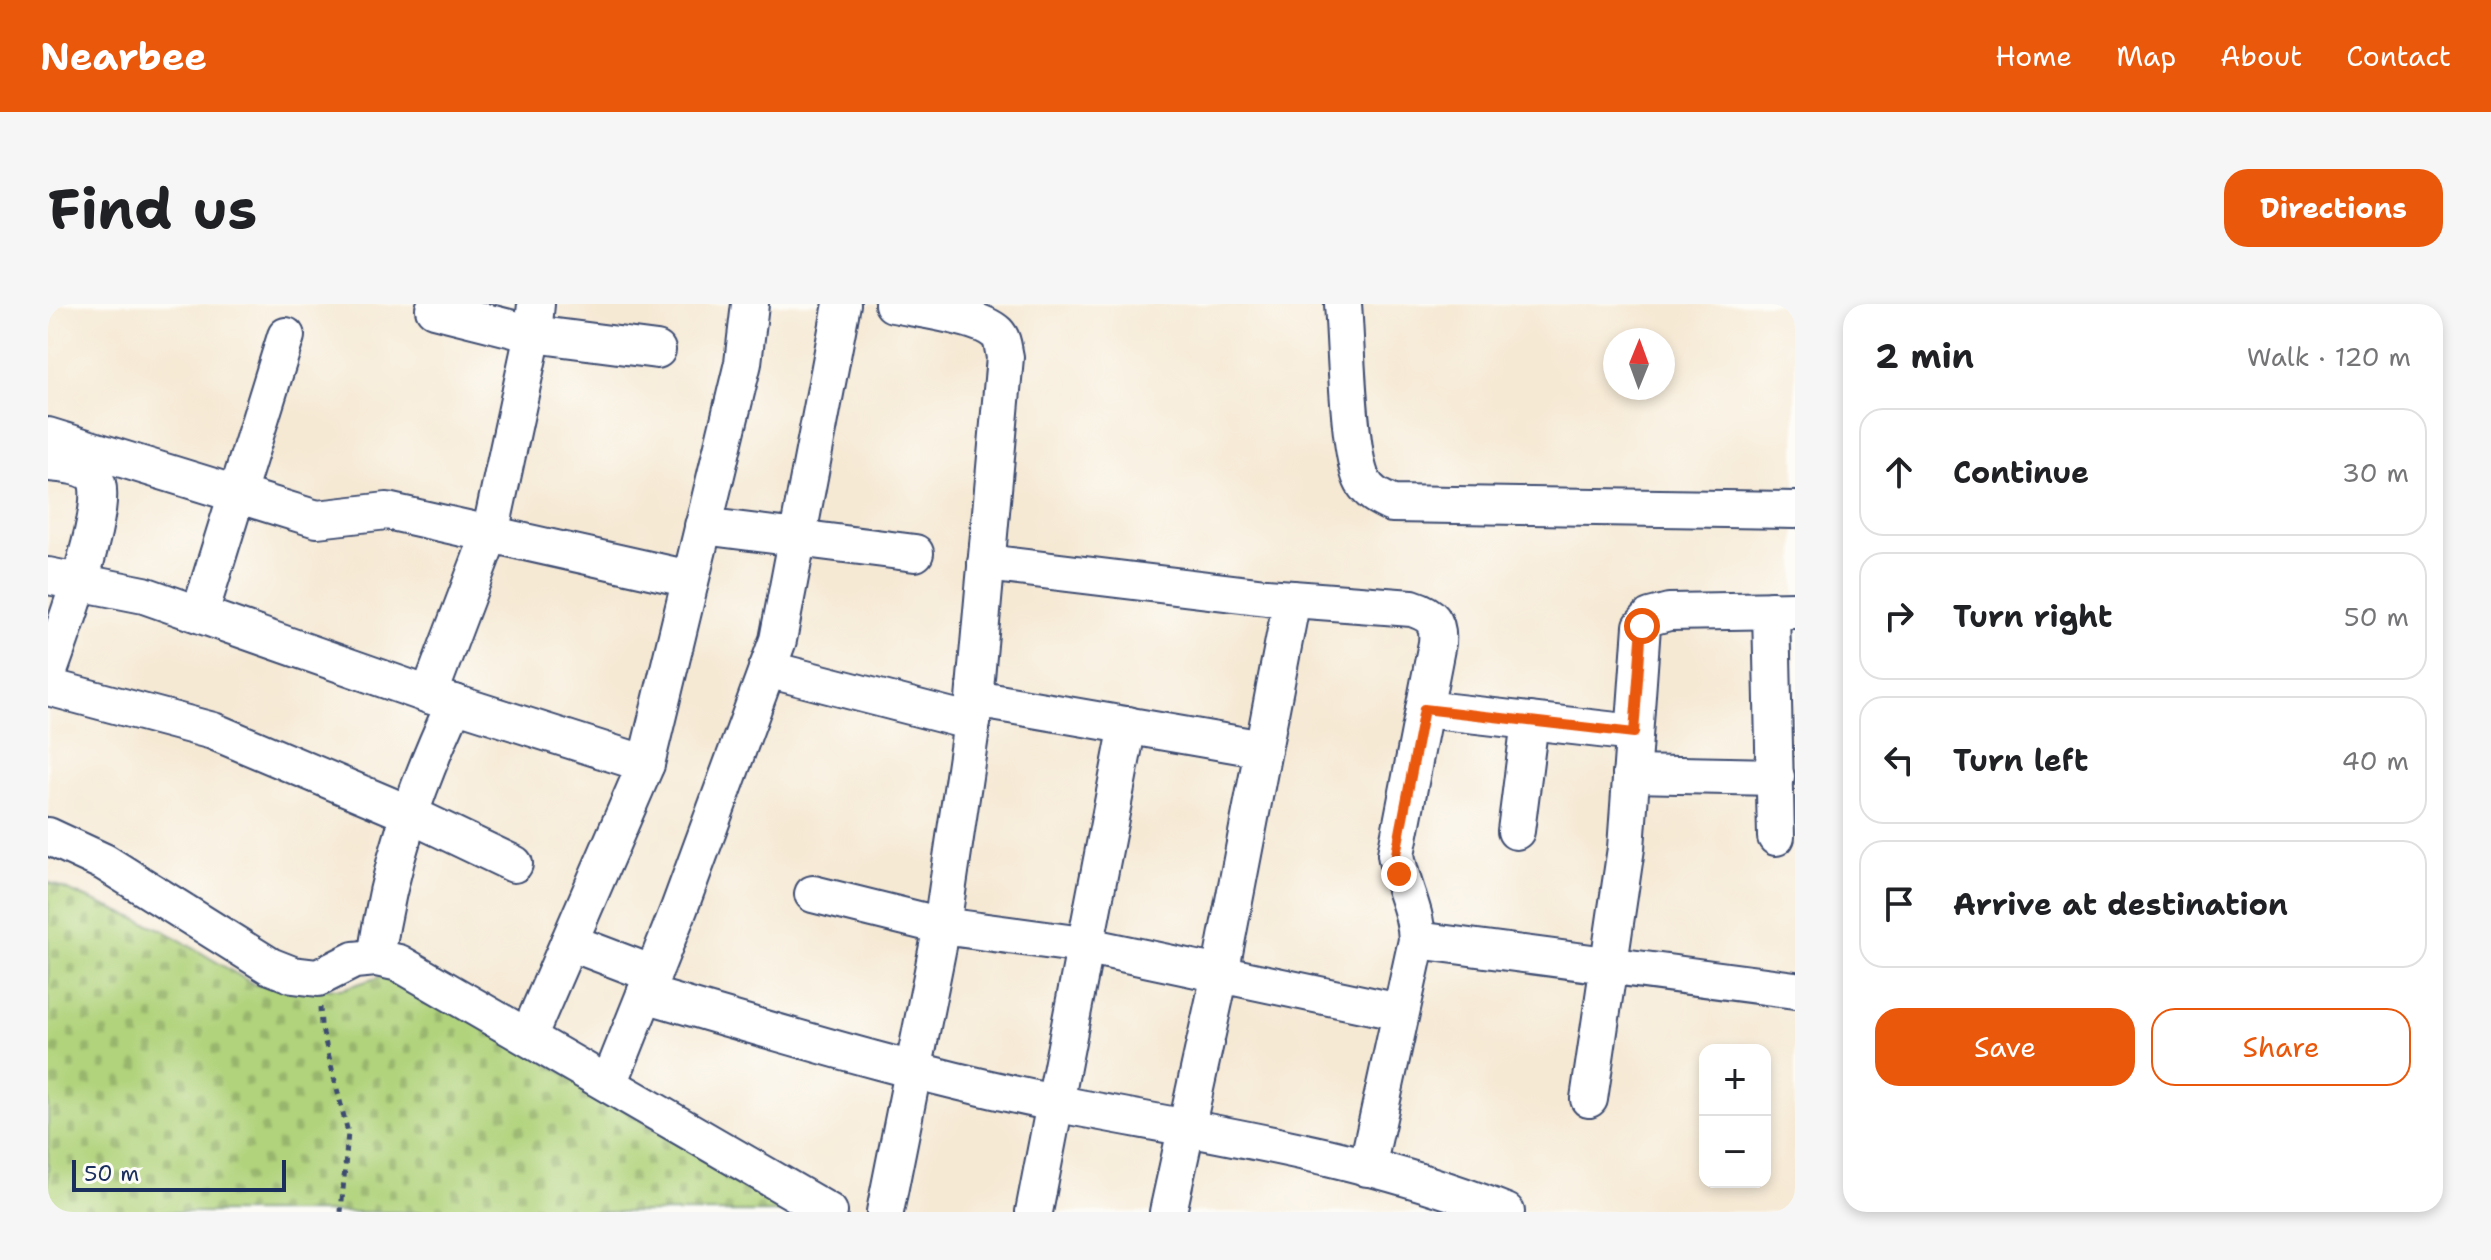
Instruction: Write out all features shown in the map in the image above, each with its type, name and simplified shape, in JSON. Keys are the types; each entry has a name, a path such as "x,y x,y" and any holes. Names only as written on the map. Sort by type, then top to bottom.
{"street":[{"path":"528,1037 646,764 743,363 750,304"},
{"path":"609,1084 778,640 842,304"},
{"path":"885,1212 916,1071 942,926 974,711 1005,357 1000,336 992,329 958,317 893,304"},
{"path":"1343,304 1354,447 1361,480 1372,495 1392,504 1795,510"},
{"path":"434,309 535,319 657,350"},
{"path":"376,958 384,904 407,813 490,534 535,319"},
{"path":"200,613 286,336"},
{"path":"48,436 317,519 387,511 690,579"},
{"path":"48,462 85,470 94,476 99,487 100,503 62,594 48,674"},
{"path":"703,526 915,553"},
{"path":"986,563 1292,599 1412,608 1429,614 1438,633 1396,854 1399,874 1415,909 1417,940 1367,1168"},
{"path":"62,594 144,595 442,699 646,764"},
{"path":"1168,1212 1220,974 1292,599"},
{"path":"1589,1099 1626,848 1638,641 1642,626 1650,617 1669,612 1783,610 1776,837"},
{"path":"767,669 974,711 1128,725 1263,749"},
{"path":"48,687 213,731 407,813 514,864"},
{"path":"1424,709 1634,733"},
{"path":"1516,831 1530,721"},
{"path":"1034,1212 1083,945 1128,725"},
{"path":"1631,774 1776,777"},
{"path":"48,836 104,862 270,966 293,975 318,978 354,960 376,958 399,963 829,1212"},
{"path":"813,894 942,926 1083,945 1400,1012"},
{"path":"1417,940 1795,990"},
{"path":"569,942 649,984 916,1071 1054,1103 1280,1145 1367,1168 1506,1212"}],"path":[{"path":"318,978 321,1025 348,1133 341,1212"}],"green space":[{"path":"48,882 163,930 255,985 342,989 398,971 790,1212 48,1212"}],"route":[{"path":"1399,874 1396,854 1424,709 1634,733 1638,641 1642,626"}]}
